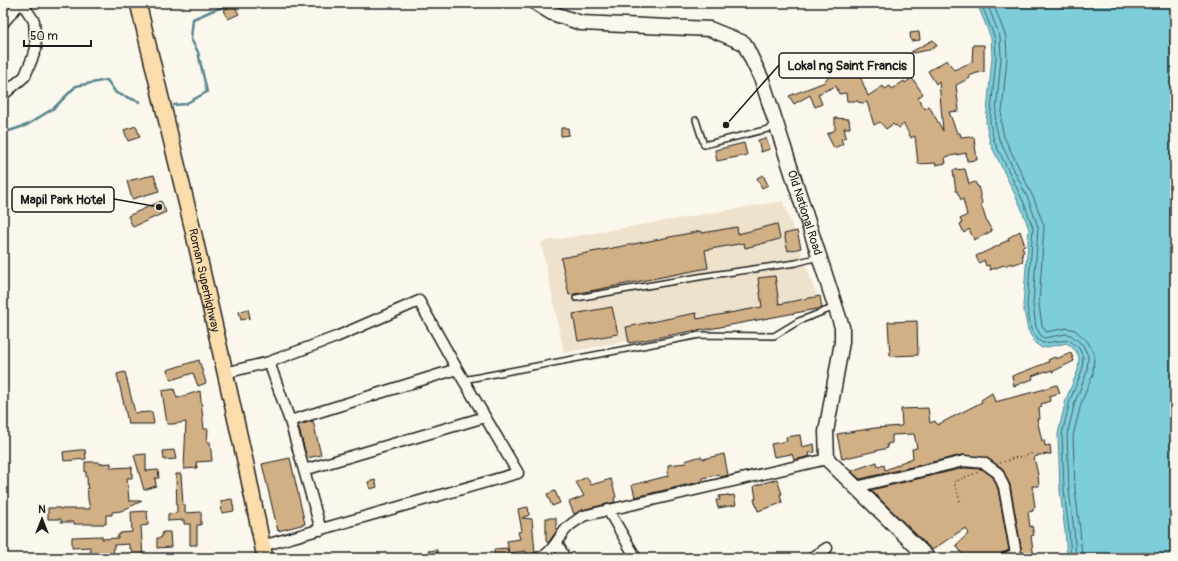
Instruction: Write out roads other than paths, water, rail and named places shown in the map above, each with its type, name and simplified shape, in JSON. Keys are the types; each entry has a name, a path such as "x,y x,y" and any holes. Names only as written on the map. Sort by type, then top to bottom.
{"main road":[{"name":"Roman Superhighway","path":"138,3 192,226 264,552"},
{"name":"Old National Road","path":"536,3 552,12 581,23 710,30 744,43 762,80 842,327 826,432 827,459"},
{"path":"827,459 927,558"}],"street":[{"path":"3,23 21,3 34,21 36,49 25,76 3,95"},
{"path":"225,373 269,362 336,337 419,301 463,380 518,473 321,530 264,552"},
{"path":"269,362 290,421 321,530"},
{"path":"290,421 457,369"},
{"path":"304,470 485,418"},
{"path":"538,558 543,557 557,543 568,528 583,516 827,459"},
{"path":"856,487 964,461 984,463 998,473 1004,487 1016,554 1006,558"},
{"path":"608,510 636,558"},
{"path":"557,543 565,558"},
{"path":"812,558 827,548"}],"lane":[{"path":"696,120 704,145 777,127"},
{"path":"576,298 705,276 796,263 820,257"},
{"path":"463,380 700,335 774,336 799,321 836,307"}],"water":[{"path":"977,3 1175,3 1175,558 1067,558 1060,491 1058,434 1066,399 1078,370 1079,357 1076,351 1067,343 1042,348 1035,343 1028,330 1023,306 1029,229 1020,205 990,143 986,123 992,57 991,38"}],"waterway":[{"path":"174,105 185,104 207,92 198,52 191,39 193,19 214,10 237,3"},
{"path":"3,133 27,125 54,108 76,86 107,80 116,93 140,102"}],"place":[{"name":"Lokal ng Saint Francis","path":"726,125"},
{"name":"Mapil Park Hotel","path":"159,207"}]}
